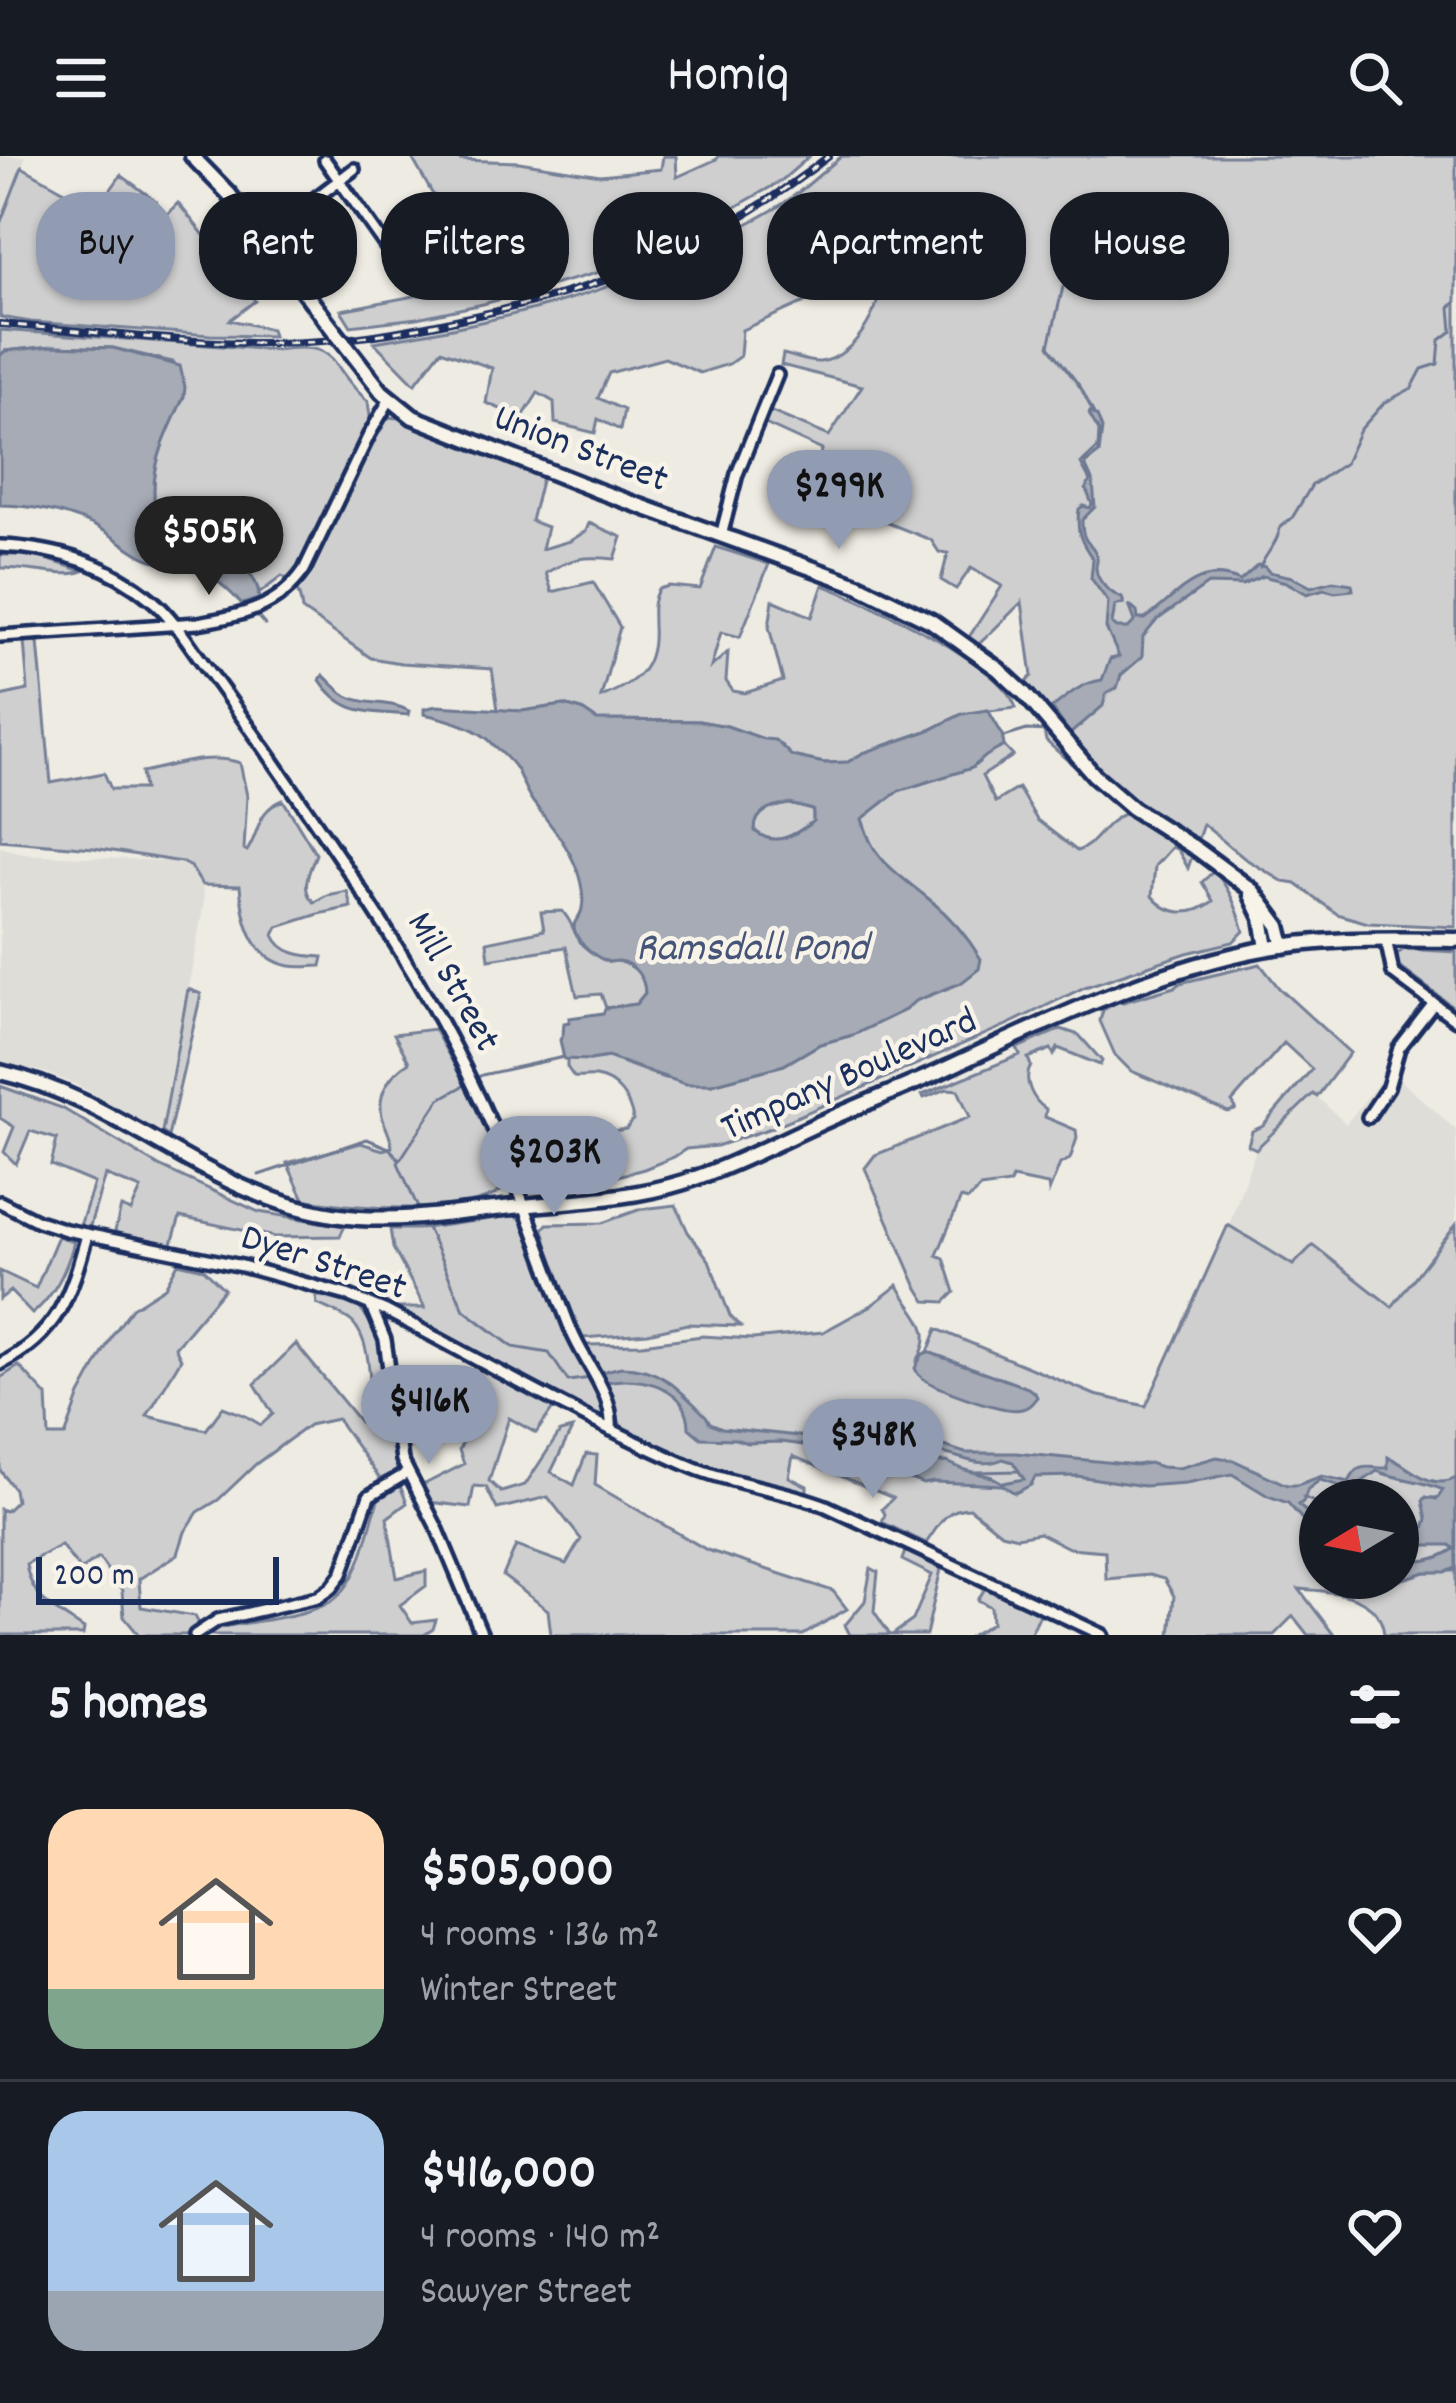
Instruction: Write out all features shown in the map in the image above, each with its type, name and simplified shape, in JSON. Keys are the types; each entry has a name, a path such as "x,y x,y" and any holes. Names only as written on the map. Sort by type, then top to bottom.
{"main road":[{"name":"Union Street","path":"196,157 227,192"},
{"name":"Union Street","path":"310,300 390,399 413,418 858,585 931,621 1025,694 1094,775 1132,808 1244,884 1266,905 1284,946"},
{"path":"1244,884 1258,907 1267,948"},
{"name":"Timpany Boulevard","path":"0,1072 92,1106 221,1179 274,1201 338,1216 422,1218 682,1182 1072,1010 1158,977 1267,948 1335,940 1456,940"}],"street":[{"path":"325,160 381,239"},
{"path":"324,192 354,169"},
{"path":"721,536 736,474 777,375"},
{"path":"0,636 198,623 261,607 291,588 304,570 390,399"},
{"name":"Mill Street","path":"0,546 52,552 95,566 154,602 174,622 363,891 472,1081 576,1342 610,1405 611,1430"},
{"path":"1386,939 1393,973 1456,1020"},
{"path":"1368,1117 1388,1087 1399,1048 1434,1003"},
{"name":"Dyer Street","path":"0,1202 47,1224 87,1235 242,1266 347,1295 472,1354 611,1430"},
{"path":"0,1364 27,1349 57,1316 72,1288 87,1235"},
{"path":"370,1304 385,1340 406,1473 438,1530 482,1635"},
{"path":"611,1430 697,1469 826,1506 1103,1635"},
{"path":"195,1635 218,1620 318,1597 332,1587 342,1574 369,1496 406,1473"}],"shaded area":[{"path":"0,156 26,156 0,224"},
{"path":"411,156 519,162 600,175 661,169 663,156 676,156 677,177 718,156 810,156 781,181 743,203 743,192 593,192 593,274 569,281 569,192 431,192"},
{"path":"842,156 1456,156 1456,927 1368,923 1337,914 1296,884 1244,858 1203,824 1188,868 1172,847 1155,866 1152,896 1173,911 1197,910 1213,901 1202,882 1214,871 1244,931 1233,942 1085,987 771,1128 717,1146 686,1149 644,1169 566,1190 538,1183 536,1167 541,1154 565,1139 626,1129 633,1120 616,1087 595,1077 574,1077 567,1058 608,1057 664,1078 712,1084 784,1065 820,1044 853,1035 915,1001 961,983 934,903 887,867 873,849 862,819 898,791 972,768 1004,746 1013,756 982,776 995,802 1018,788 1037,820 1077,851 1126,813 1046,741 1036,694 1024,684 1032,676 1022,602 979,644 969,637 1002,586 971,568 956,589 941,580 948,553 939,552 931,540 868,515 861,523 806,515 809,481 822,450 763,423 767,410 829,436 862,386 781,365 783,354 816,362 833,358 857,339 878,300 1026,300 1026,192 799,192"},
{"path":"22,167 67,192 36,192 36,300 175,300 178,203 199,229 199,300 254,300 230,320 271,329 273,336 0,317 0,224"},
{"path":"121,175 144,192 109,192"},
{"path":"767,213 767,300 809,300 742,330 740,356 729,364 700,373 665,358 609,373 598,398 624,410 620,430 598,419 595,433 555,423 554,402 538,393 522,418 486,403 492,368 441,350 415,384 374,342 468,325 593,291 593,300 743,300 743,225"},
{"path":"393,300 498,300 417,318 351,326 341,310"},
{"path":"0,330 313,349 332,358 368,401 370,416 400,418 542,477 531,521 547,527 542,549 570,541 586,531 589,523 622,537 615,559 579,559 546,573 552,592 593,582 620,627 601,697 634,680 647,664 658,589 700,589 716,547 769,564 740,637 721,632 711,667 728,652 726,681 733,691 745,693 783,681 769,627 773,600 812,617 823,585 961,654 1006,690 1016,708 962,714 848,762 824,763 791,756 782,746 727,726 699,721 596,720 564,705 498,710 492,669 371,658 302,610 297,590 282,576 260,593 243,568 220,553 175,532 174,545 163,544 154,502 156,467 184,396 173,362 113,348 53,346 5,351 0,356"},
{"path":"0,555 34,555 83,571 65,574 0,568"},
{"path":"24,641 38,642 51,783 104,773 111,789 144,789 142,772 204,759 240,763 247,796 247,851 263,816 283,800 316,854 307,879 310,897 314,902 347,891 351,907 278,927 274,935 282,946 301,955 323,957 321,966 290,966 266,955 247,924 240,886 202,885 191,867 181,862 0,840 0,696 28,690"},
{"path":"790,804 813,810 813,821 777,839 755,831 761,814"},
{"path":"0,847 24,854 181,862 198,875 204,902 162,1132 75,1084 0,1062"},
{"path":"562,911 590,951 638,971 645,993 636,1004 606,1008 601,994 577,996 566,947 489,959 487,942 544,930 541,912"},
{"path":"1404,949 1456,952 1456,1009 1396,963 1396,955"},
{"path":"1260,964 1279,988 1350,1053 1317,1097 1313,1094 1256,1149 1248,1145 1252,1131 1263,1126 1312,1069 1284,1043 1232,1102 1235,1110 1228,1112 1131,1071 1115,1055 1100,1021 1103,1010 1121,1000"},
{"path":"188,989 201,994 168,1137 162,1132"},
{"path":"434,1029 472,1096 506,1179 502,1190 485,1199 435,1207 304,1199 287,1163 361,1143 383,1150 392,1147 381,1100 391,1078 409,1062 394,1034"},
{"path":"1061,1029 1079,1035 1102,1061 1100,1065 1058,1048 1054,1055 1051,1049 1028,1058 1028,1084 1046,1109 1045,1117 1076,1130 1070,1159 1060,1164 1049,1192 1048,1185 1012,1178 1010,1184 980,1188 968,1200 961,1198 937,1255 944,1258 955,1292 945,1302 926,1301 865,1168 875,1155 970,1117 958,1090 922,1095 1020,1055 1017,1048"},
{"path":"1389,1070 1456,1130 1456,1224 1392,1308 1313,1246 1294,1265 1229,1225 1256,1149 1313,1093 1346,1124"},
{"path":"0,1086 62,1108 159,1166 259,1212 345,1226 340,1236 275,1237 180,1217 171,1247 114,1235 121,1207 131,1211 141,1189 105,1175 89,1229 80,1226 94,1183 51,1165 57,1139 30,1131 16,1164 4,1152 14,1127 0,1118"},
{"path":"676,1205 688,1232 709,1260 730,1316 740,1326 687,1324 648,1333 583,1338 543,1229 547,1224 602,1223 641,1209"},
{"path":"519,1217 524,1226 579,1360 606,1407 602,1415 393,1308 425,1308 393,1248 390,1229"},
{"path":"1456,1224 1456,1496 1432,1498 1454,1549 1419,1560 1419,1479 1299,1479 1299,1599 1307,1599 1334,1635 1308,1635 1293,1616 1274,1635 1170,1635 1174,1596 1164,1579 1149,1575 1106,1579 1105,1551 1069,1548 1039,1533 1017,1537 1001,1533 970,1508 948,1514 926,1543 882,1522 882,1509 893,1498 793,1456 789,1477 807,1486 807,1494 692,1463 626,1431 607,1382 651,1380 601,1372 585,1345 823,1332 898,1285 924,1329 917,1361 941,1387 1006,1408 1027,1388 928,1352 937,1329 1095,1395 1146,1406 1228,1225 1293,1265 1313,1245 1392,1307"},
{"path":"58,1236 74,1242 59,1281 40,1307 32,1314 10,1291 0,1299 0,1271 36,1288"},
{"path":"178,1263 204,1269 224,1289 175,1347 181,1359 147,1416 206,1430 223,1407 261,1425 273,1414 255,1384 296,1344 360,1422 373,1418 364,1342 352,1322 317,1304 316,1297 327,1294 359,1307 377,1331 397,1471 380,1479 337,1419 309,1425 198,1512 178,1554 139,1579 141,1607 195,1616 200,1626 186,1635 139,1635 124,1617 122,1591 99,1558 80,1570 61,1545 26,1564 39,1595 84,1629 83,1635 0,1635 0,1509 6,1511 16,1501 14,1489 0,1470 0,1378 19,1366 47,1396 49,1436 65,1436 80,1395 113,1334 132,1308 165,1287"},
{"path":"481,1367 554,1407 536,1433 509,1418 489,1481 501,1492 525,1485 560,1432 572,1429 551,1472 574,1485 586,1454 597,1455 595,1485 707,1550 833,1591 847,1609 803,1635 551,1635 548,1610 503,1576 516,1546 566,1564 581,1539 548,1497 497,1509 486,1487 474,1486 470,1507 429,1502 419,1487 464,1464 459,1450 475,1416 466,1399"},
{"path":"399,1483 407,1503 387,1518 397,1578 426,1571 426,1586 400,1605 412,1623 436,1620 433,1629 424,1635 203,1635 210,1629 312,1610 337,1597 359,1562 380,1494"},
{"path":"905,1551 941,1569 926,1635 892,1635 913,1620 932,1575 902,1560"},
{"path":"871,1568 878,1572 874,1611 890,1635 850,1635 845,1625 865,1601"},
{"path":"1456,1568 1456,1635 1384,1635 1381,1621 1356,1599 1419,1599 1419,1574"},
{"path":"985,1588 1040,1614 1030,1635 972,1635 992,1623 991,1607 978,1600"}],"water":[{"path":"53,346 113,348 180,366 184,396 161,449 154,481 161,539 163,544 174,545 175,532 180,531 229,557 250,574 259,599 242,604 210,577 185,568 177,556 164,562 148,559 81,520 0,505 0,356 5,351"},
{"path":"1090,412 1102,429 1099,453 1085,464 1093,482 1095,507 1082,520 1082,529 1097,557 1099,578 1124,603 1115,606 1112,624 1117,628 1128,628 1135,621 1129,605 1138,619 1145,619 1199,579 1225,576 1240,581 1258,565 1311,587 1333,581 1352,584 1353,590 1307,594 1263,576 1242,585 1208,584 1157,620 1143,637 1142,657 1121,675 1103,706 1070,734 1052,708 1081,687 1102,680 1110,659 1119,657 1106,628 1108,602 1091,578 1093,559 1079,530 1079,509 1092,504 1086,489 1090,481 1081,464 1098,448 1099,431"},
{"path":"323,675 347,696 401,708 408,715 348,706 329,692 320,680"},
{"name":"Ramsdall Pond","path":"564,705 597,720 699,721 775,740 792,756 824,763 848,762 962,714 988,710 1004,746 972,768 898,791 862,819 880,856 964,935 981,959 979,969 961,983 915,1001 853,1035 820,1044 784,1065 712,1084 685,1084 608,1057 564,1059 560,1040 569,1018 636,1004 645,993 643,982 629,965 599,957 577,937 574,925 583,901 577,869 511,762 477,732 424,714 424,709 436,706 522,711","holes":["790,804 813,810 813,822 785,838 770,839 755,831 758,818 771,808"]},
{"path":"928,1352 1028,1388 1037,1397 1027,1407 1013,1410 953,1393 917,1373 915,1368"},
{"path":"621,1367 648,1371 669,1382 710,1423 722,1428 818,1438 895,1463 947,1462 1003,1483 1024,1479 1013,1462 901,1452 929,1441 965,1453 1016,1453 1161,1467 1179,1468 1217,1457 1233,1460 1287,1485 1299,1484 1299,1516 1288,1503 1232,1474 1144,1486 1077,1476 1035,1477 1031,1485 1015,1493 1002,1485 923,1484 848,1460 834,1449 701,1438 689,1428 687,1414 672,1394 634,1380 607,1382 601,1372"},
{"path":"1388,1457 1429,1480 1456,1478 1456,1568 1419,1574 1419,1560 1454,1549 1419,1543 1419,1531 1427,1519 1423,1501 1437,1499 1443,1490 1419,1479 1377,1471 1366,1479 1351,1479 1361,1468 1388,1468"}],"waterway":[{"path":"1060,300 1049,346 1094,414"},
{"path":"1260,567 1280,528 1292,518 1312,485 1345,463 1360,430 1384,403 1412,388 1422,369 1438,364 1440,340 1452,331 1450,307 1456,302"},
{"path":"258,617 265,625"},
{"path":"1004,737 1027,730 1049,731"},
{"path":"475,1079 564,1057"},
{"path":"419,1210 398,1163 440,1099 467,1084"},
{"path":"259,1175 367,1139 389,1148 400,1160"},
{"path":"423,1219 464,1310 513,1347 549,1353 568,1381 591,1378"},
{"path":"975,1472 1019,1471"}],"railway":[{"path":"0,324 274,343 346,339 441,323 567,293 657,260 742,216 829,156"}]}
